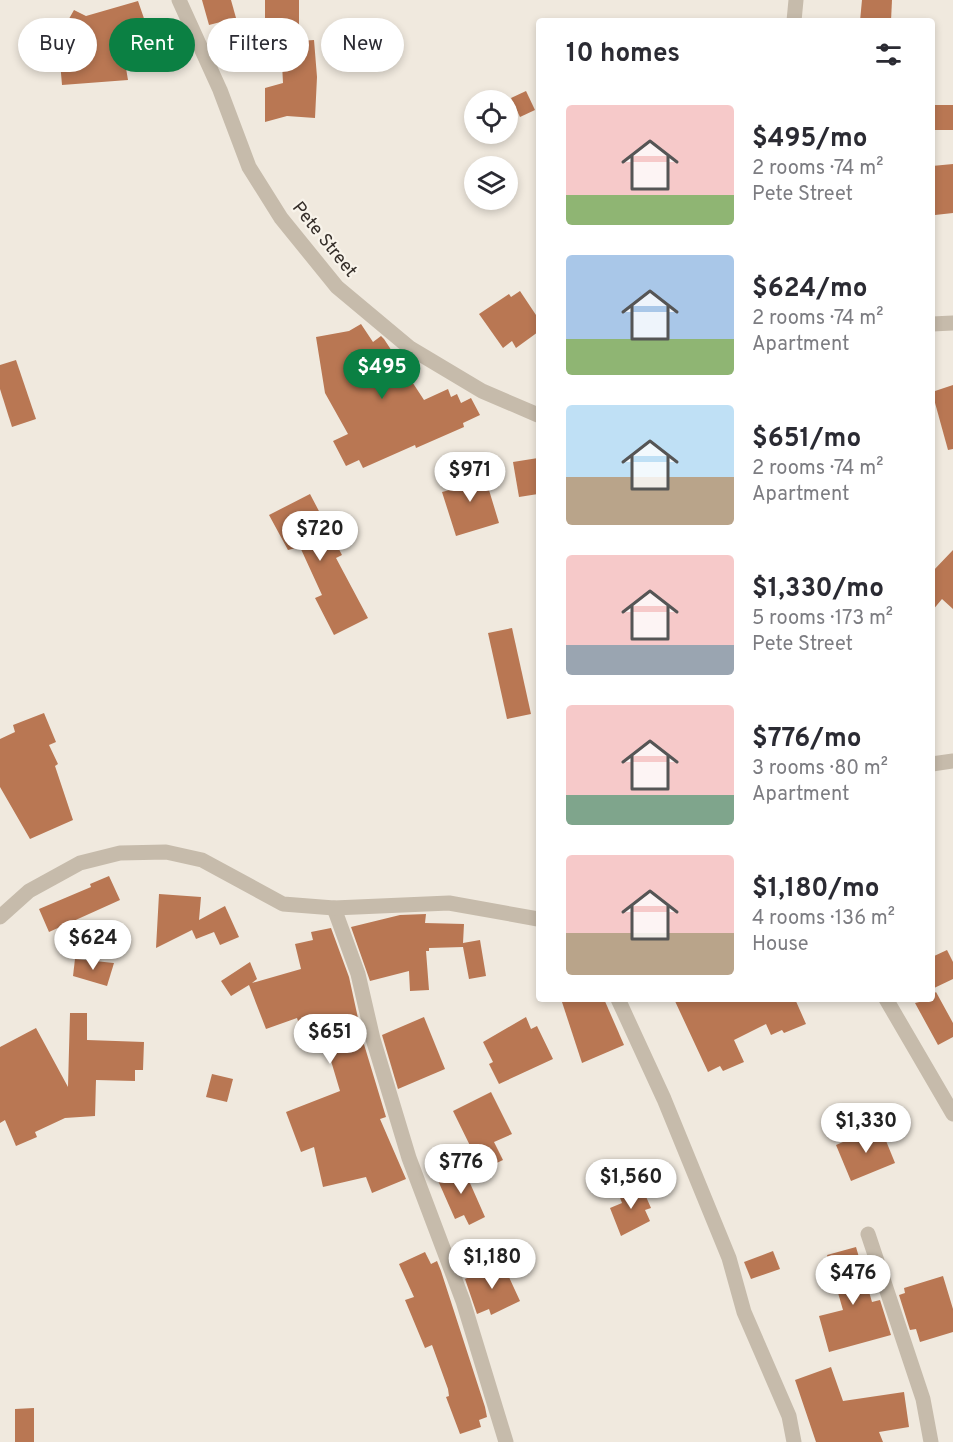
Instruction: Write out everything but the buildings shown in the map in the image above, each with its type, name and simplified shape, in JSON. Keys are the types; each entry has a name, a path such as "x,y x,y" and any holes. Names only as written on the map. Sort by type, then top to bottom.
{"street":[{"name":"Pete Street","path":"179,0 220,90 249,167 281,218 337,287 410,348 482,391 536,414"},
{"path":"794,18 796,0"},
{"path":"935,324 953,324"},
{"path":"935,764 953,761"},
{"path":"0,917 29,891 80,863 120,853 166,852 202,860 284,904 334,908 449,903 536,919"},
{"path":"334,908 358,974 373,1040 409,1158 463,1301 506,1442"},
{"path":"619,1002 664,1099 729,1258 744,1312 789,1416 794,1442"},
{"path":"888,1002 953,1114"},
{"path":"868,1234 923,1399 930,1442"}]}
